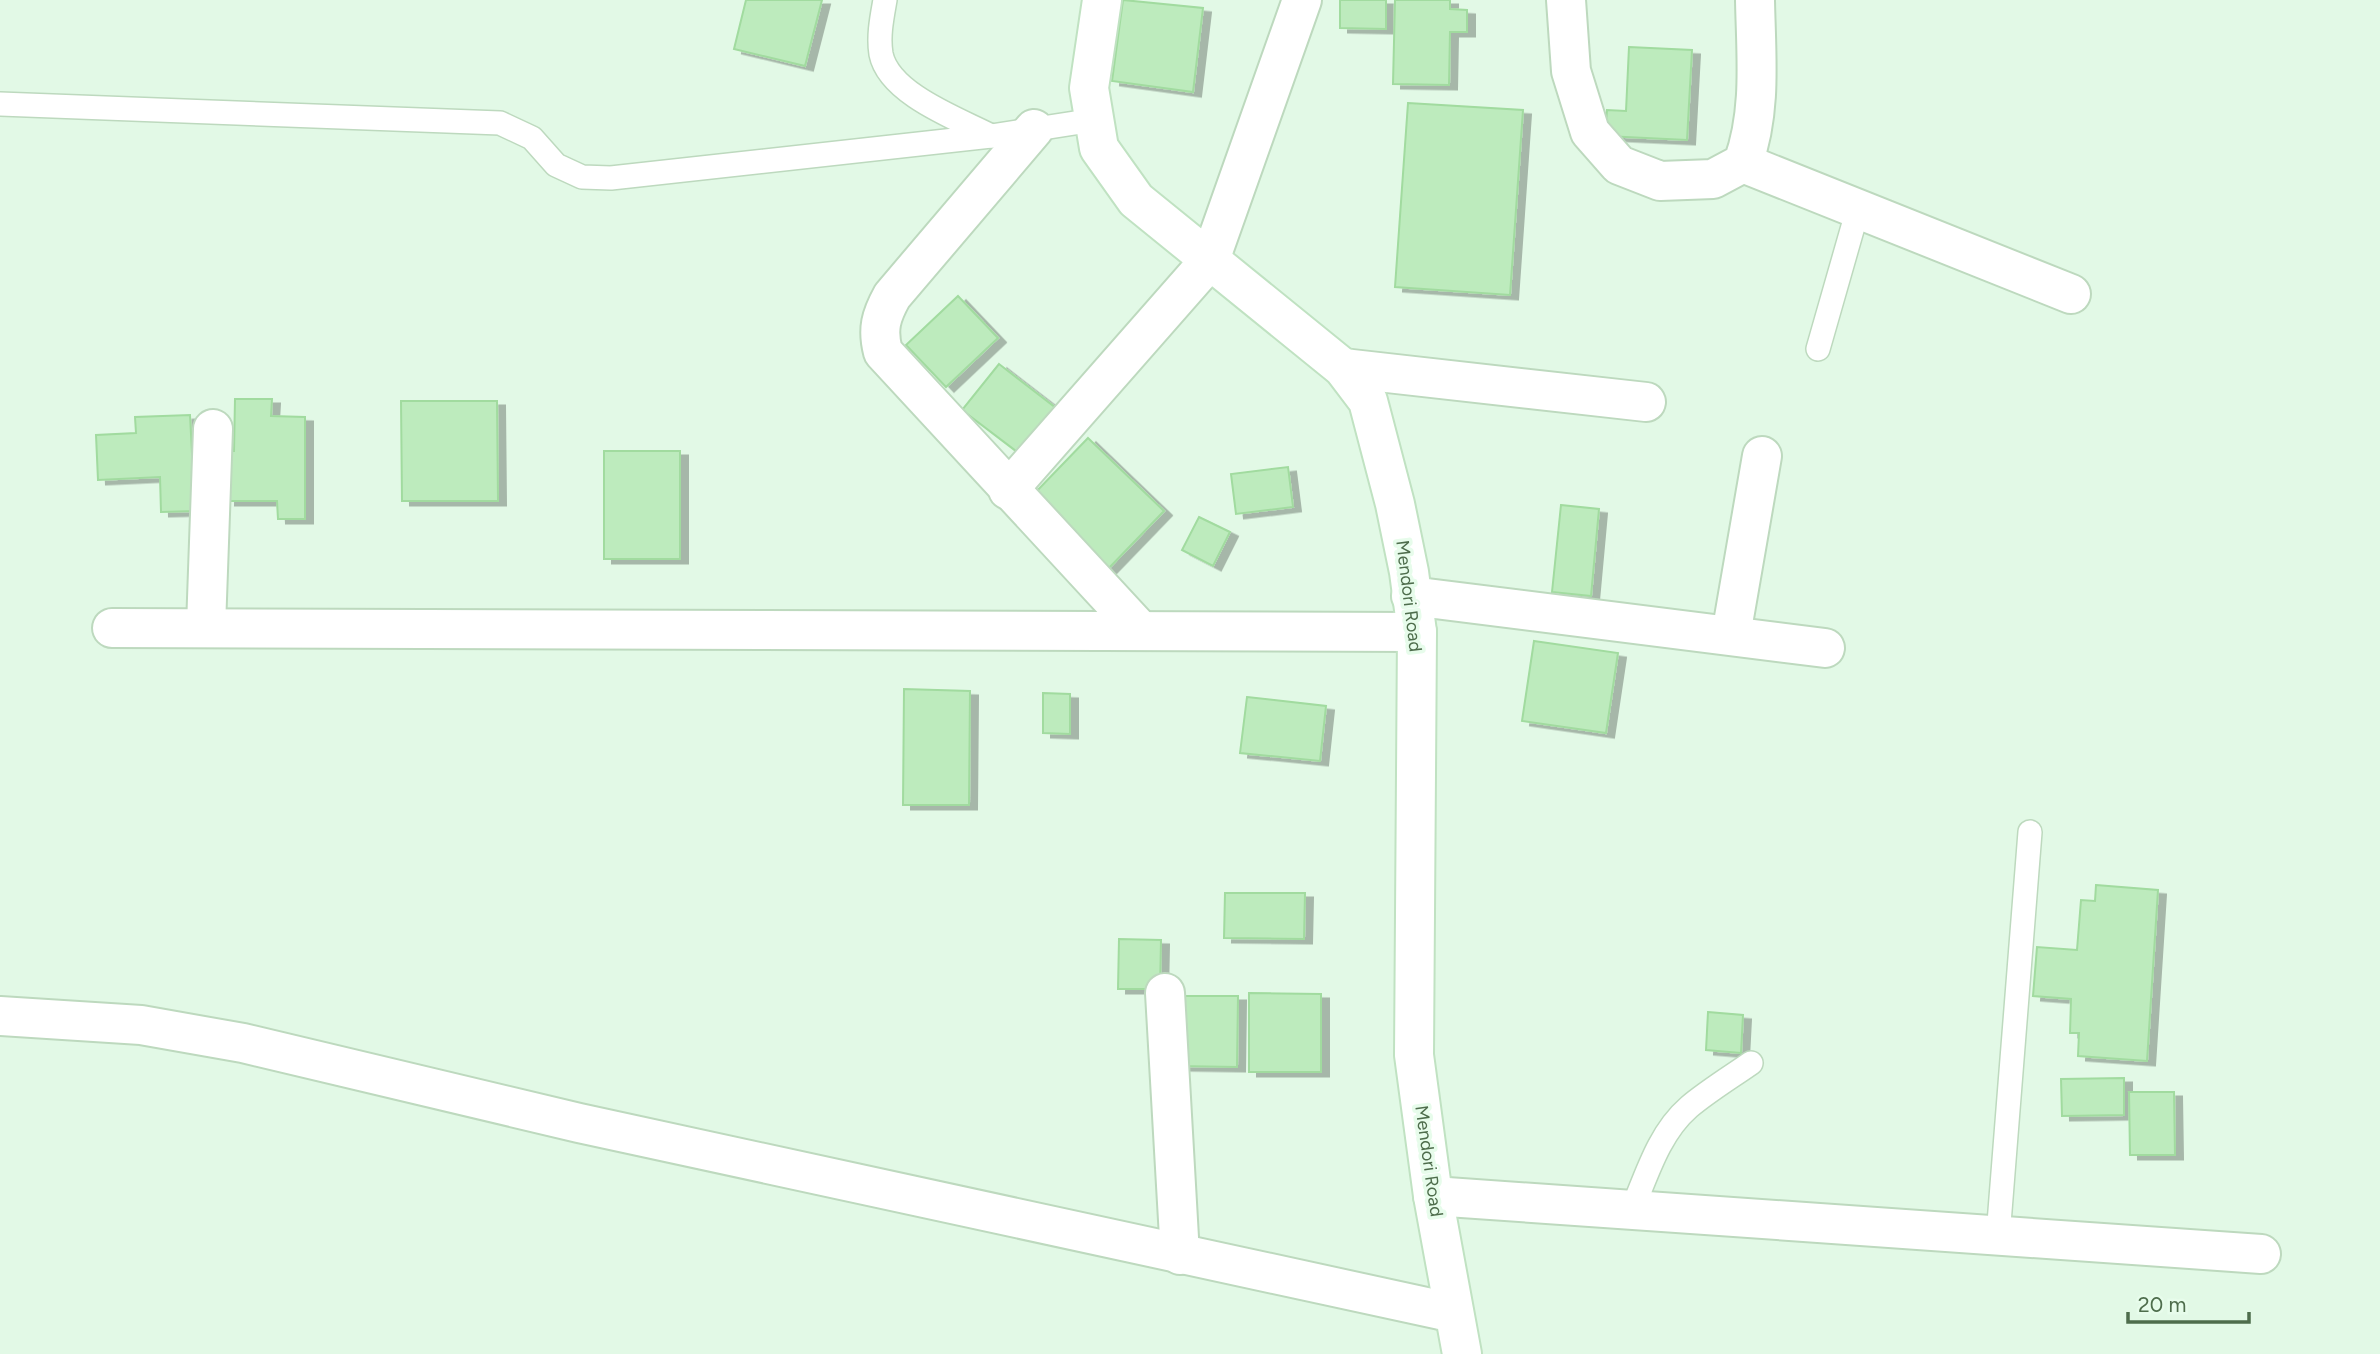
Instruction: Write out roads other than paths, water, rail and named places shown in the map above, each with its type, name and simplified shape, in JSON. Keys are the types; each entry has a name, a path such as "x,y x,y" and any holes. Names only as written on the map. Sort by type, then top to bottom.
{"street":[{"name":"Mendori Road","path":"1102,0 1089,88 1099,148 1136,200 1343,368 1368,401 1395,504 1414,614 1414,1055 1433,1196 1462,1354"},
{"path":"1008,490 1210,260 1302,0"},
{"path":"1566,0 1571,71 1590,132 1619,165 1660,181 1713,179 1743,163 1752,137 1756,105 1755,0"},
{"path":"1034,129 892,296 881,316 878,334 883,352 1139,629"},
{"path":"1743,163 2071,295"},
{"path":"1343,368 1646,401"},
{"path":"206,627 213,429"},
{"path":"1731,635 1762,456"},
{"path":"112,628 1139,629 1414,614 1731,635 1825,648"},
{"path":"1165,993 1180,1255"},
{"path":"0,1016 141,1025 243,1043 593,1126 1454,1313"},
{"path":"1433,1196 2261,1254"}],"lane":[{"path":"885,0 881,55 893,79 918,97 991,136"},
{"path":"0,104 500,123 531,138 556,165 582,177 611,178 991,136 1094,120"},
{"path":"1818,349 1857,209"},
{"path":"1998,1236 2030,832"},
{"path":"1632,1210 1658,1147 1672,1126 1688,1108 1751,1063"}]}
